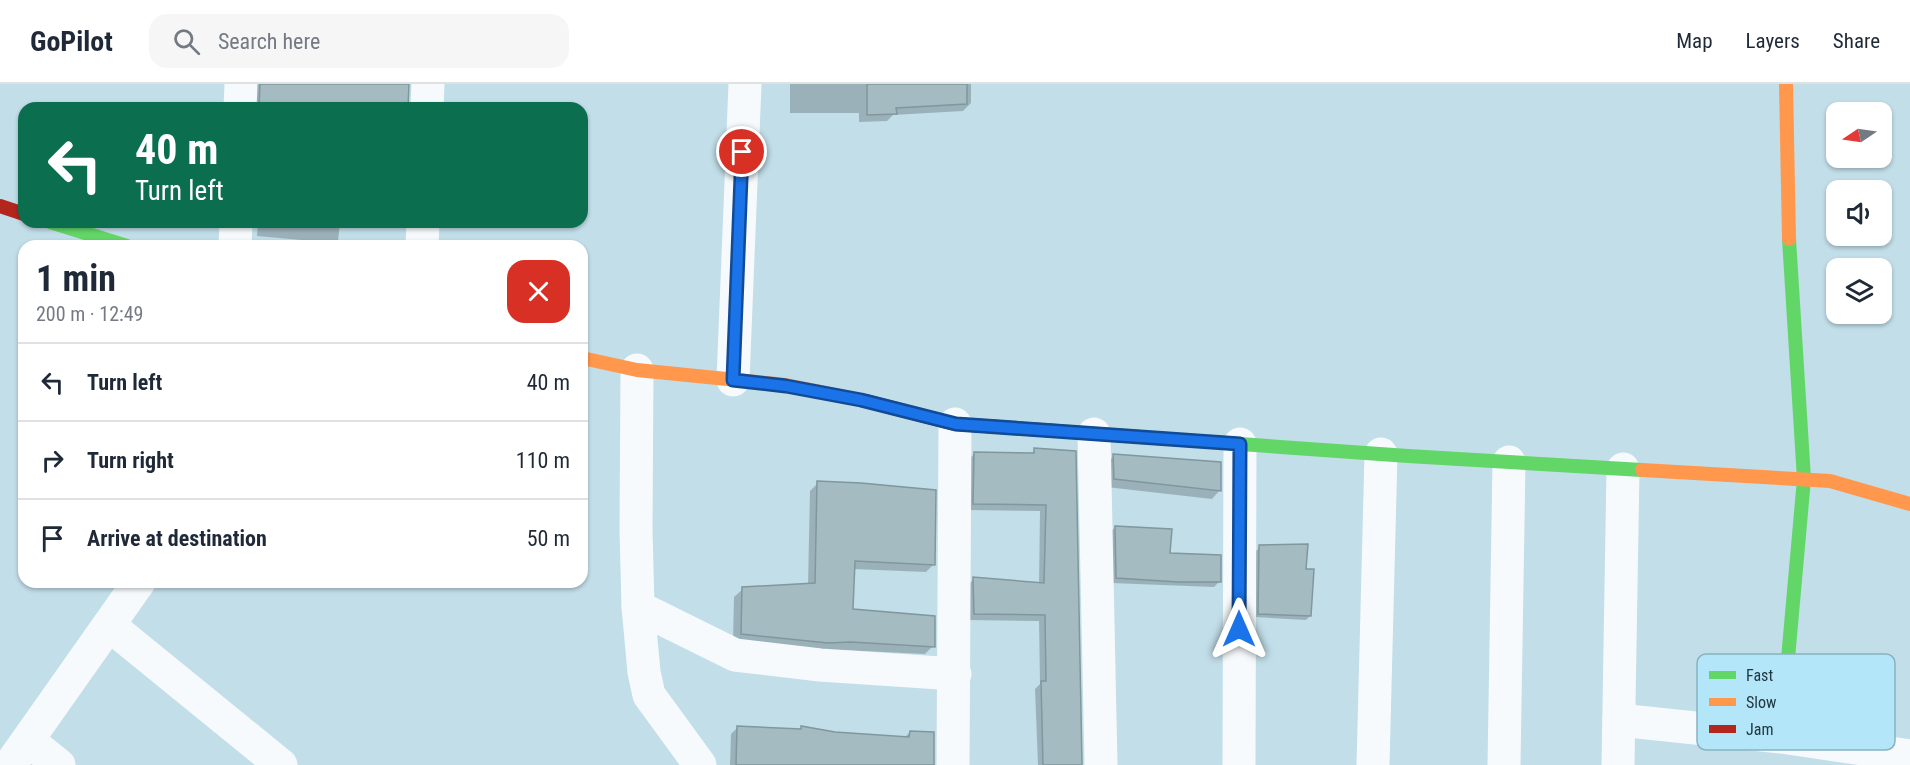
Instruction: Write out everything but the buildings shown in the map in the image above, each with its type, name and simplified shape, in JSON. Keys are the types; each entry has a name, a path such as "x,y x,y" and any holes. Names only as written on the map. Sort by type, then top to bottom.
{"main road":[{"path":"1786,84 1789,236 1804,479 1788,654"},
{"path":"0,206 18,212"},
{"path":"69,228 108,240"},
{"path":"588,359 637,370 786,386 861,400 956,424 1381,454 1830,481 1910,504"}],"street":[{"path":"240,102 242,84"},
{"path":"427,102 428,84"},
{"path":"733,380 745,84"},
{"path":"637,370 636,530 638,607 644,672 649,695 700,765"},
{"path":"953,765 956,424"},
{"path":"1094,434 1101,765"},
{"path":"1239,765 1240,444"},
{"path":"1373,765 1381,454"},
{"path":"1504,765 1509,462"},
{"path":"1618,765 1623,469"},
{"path":"59,765 19,752 135,588"},
{"path":"638,607 735,655 820,665 955,674"},
{"path":"109,625 281,765"},
{"path":"1619,720 1697,728"},
{"path":"1869,750 1910,756"}],"traffic: fast":[{"path":"69,228 108,240"},
{"path":"1788,654 1804,479 1789,239"},
{"path":"1057,431 1642,470"}],"traffic: slow":[{"path":"1786,84 1789,239"},
{"path":"588,359 637,370 786,385 866,401"},
{"path":"1642,470 1830,481 1910,504"}],"traffic: jam":[{"path":"0,206 18,212"},
{"path":"866,401 955,424 1057,431"}],"route":[{"path":"742,152 733,380 786,386 861,400 956,424 1240,444 1239,629"}]}
